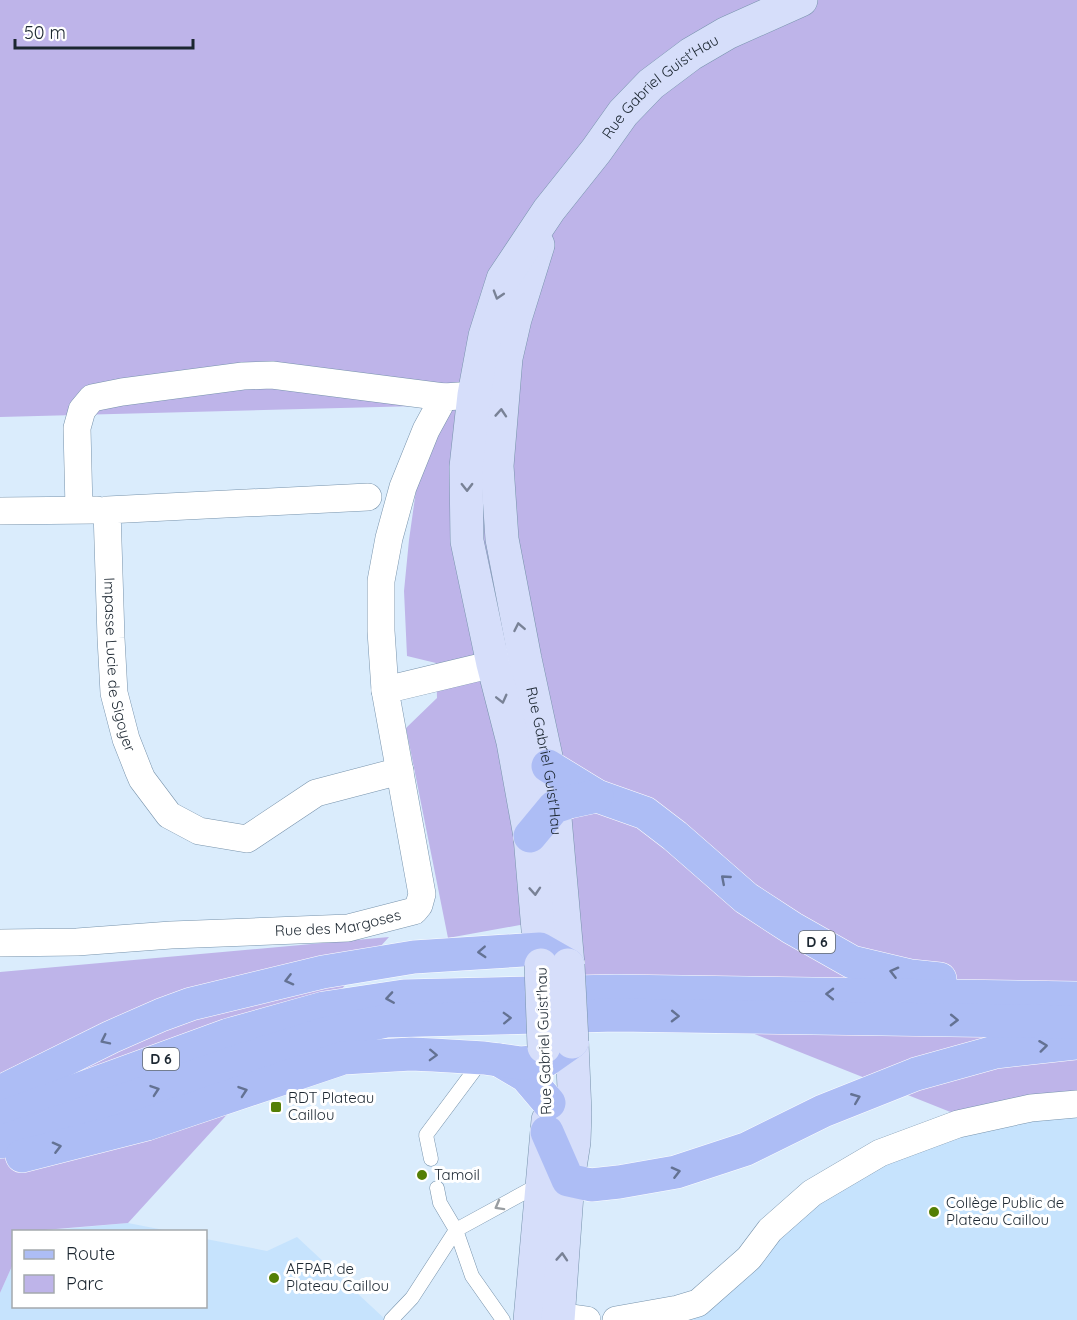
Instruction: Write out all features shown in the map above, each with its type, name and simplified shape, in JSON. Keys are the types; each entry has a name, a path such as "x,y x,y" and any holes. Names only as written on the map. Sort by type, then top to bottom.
{"main road":[{"name":"Rue Gabriel Guist'Hau","path":"558,1319 555,1181 574,1142 575,1113 554,1050 550,960 554,807 548,766 467,541 466,468 459,396 485,336 502,279 549,210 623,113 651,84 691,54 727,33 801,0"},
{"name":"Rue Gabriel Guist'Hau","path":"549,210 515,319 506,358 497,466 513,742 550,960"},
{"path":"548,766 597,796"},
{"path":"530,836 554,807 597,796"},
{"name":"D 6","path":"597,796 645,813 746,898 792,928 852,962 911,976 1077,992"},
{"path":"0,1092 160,1015 191,1004 323,972 414,957 550,960"},
{"name":"D 6","path":"0,1118 228,1035 324,1008 404,996 616,991 1077,998"},
{"name":"D 6","path":"0,1142 324,1034 386,1021 616,1015 1077,1022"},
{"path":"491,1059 526,1076 548,1118 555,1181 591,1185 676,1172 746,1149 823,1111 916,1074 995,1052 1077,1043"},
{"path":"0,1162 147,1124 343,1058 411,1054 521,1063 554,1050"},
{"name":"Rue Gabriel Guist'hau","path":"548,1118 554,1050"}],"street":[{"path":"79,509 77,428 82,410 92,399 122,392 232,377 272,375 459,396"},
{"name":"Rue des Margoses","path":"0,943 76,942 171,935 348,928 414,910 419,905 422,894 385,690 381,632 381,581 388,538 403,487 426,430 459,396"},
{"path":"0,511 107,510 368,497"},
{"name":"Impasse Lucie de Sigoyer","path":"107,510 114,693 126,739 142,779 169,815 199,831 247,839 316,793 400,771"},
{"path":"385,690 509,662"},
{"path":"616,1320 678,1309 698,1303 749,1258 770,1230 812,1193 880,1153 958,1124 1031,1108 1077,1104"}],"lane":[{"path":"431,1159 426,1135 491,1059"},
{"path":"392,1320 412,1298 456,1230 555,1181"},
{"path":"437,1188 440,1203 456,1230 472,1276 503,1320"}],"shaded area":[{"name":"Collège Public de Plateau Caillou","path":"1077,1104 1077,1320 616,1320 678,1309 880,1153"},
{"path":"128,1223 164,1230 53,1230"},
{"name":"AFPAR de Plateau Caillou","path":"297,1237 386,1320 0,1320 0,1293 12,1266 12,1308 207,1308 207,1239 267,1251"}],"green space":[{"path":"0,0 1077,0 1077,1110 963,1117 742,1029 584,980 579,923 520,925 448,938 406,728 437,698 436,663 407,656 404,591 420,462 449,407 0,417"},
{"path":"389,937 128,1223 12,1230 12,1266 0,1293 0,972"}],"place":[{"name":"RDT Plateau Caillou","path":"276,1107"},
{"name":"Tamoil","path":"422,1175"},
{"name":"Collège Public de Plateau Caillou","path":"934,1212"},
{"name":"AFPAR de Plateau Caillou","path":"274,1278"}]}
